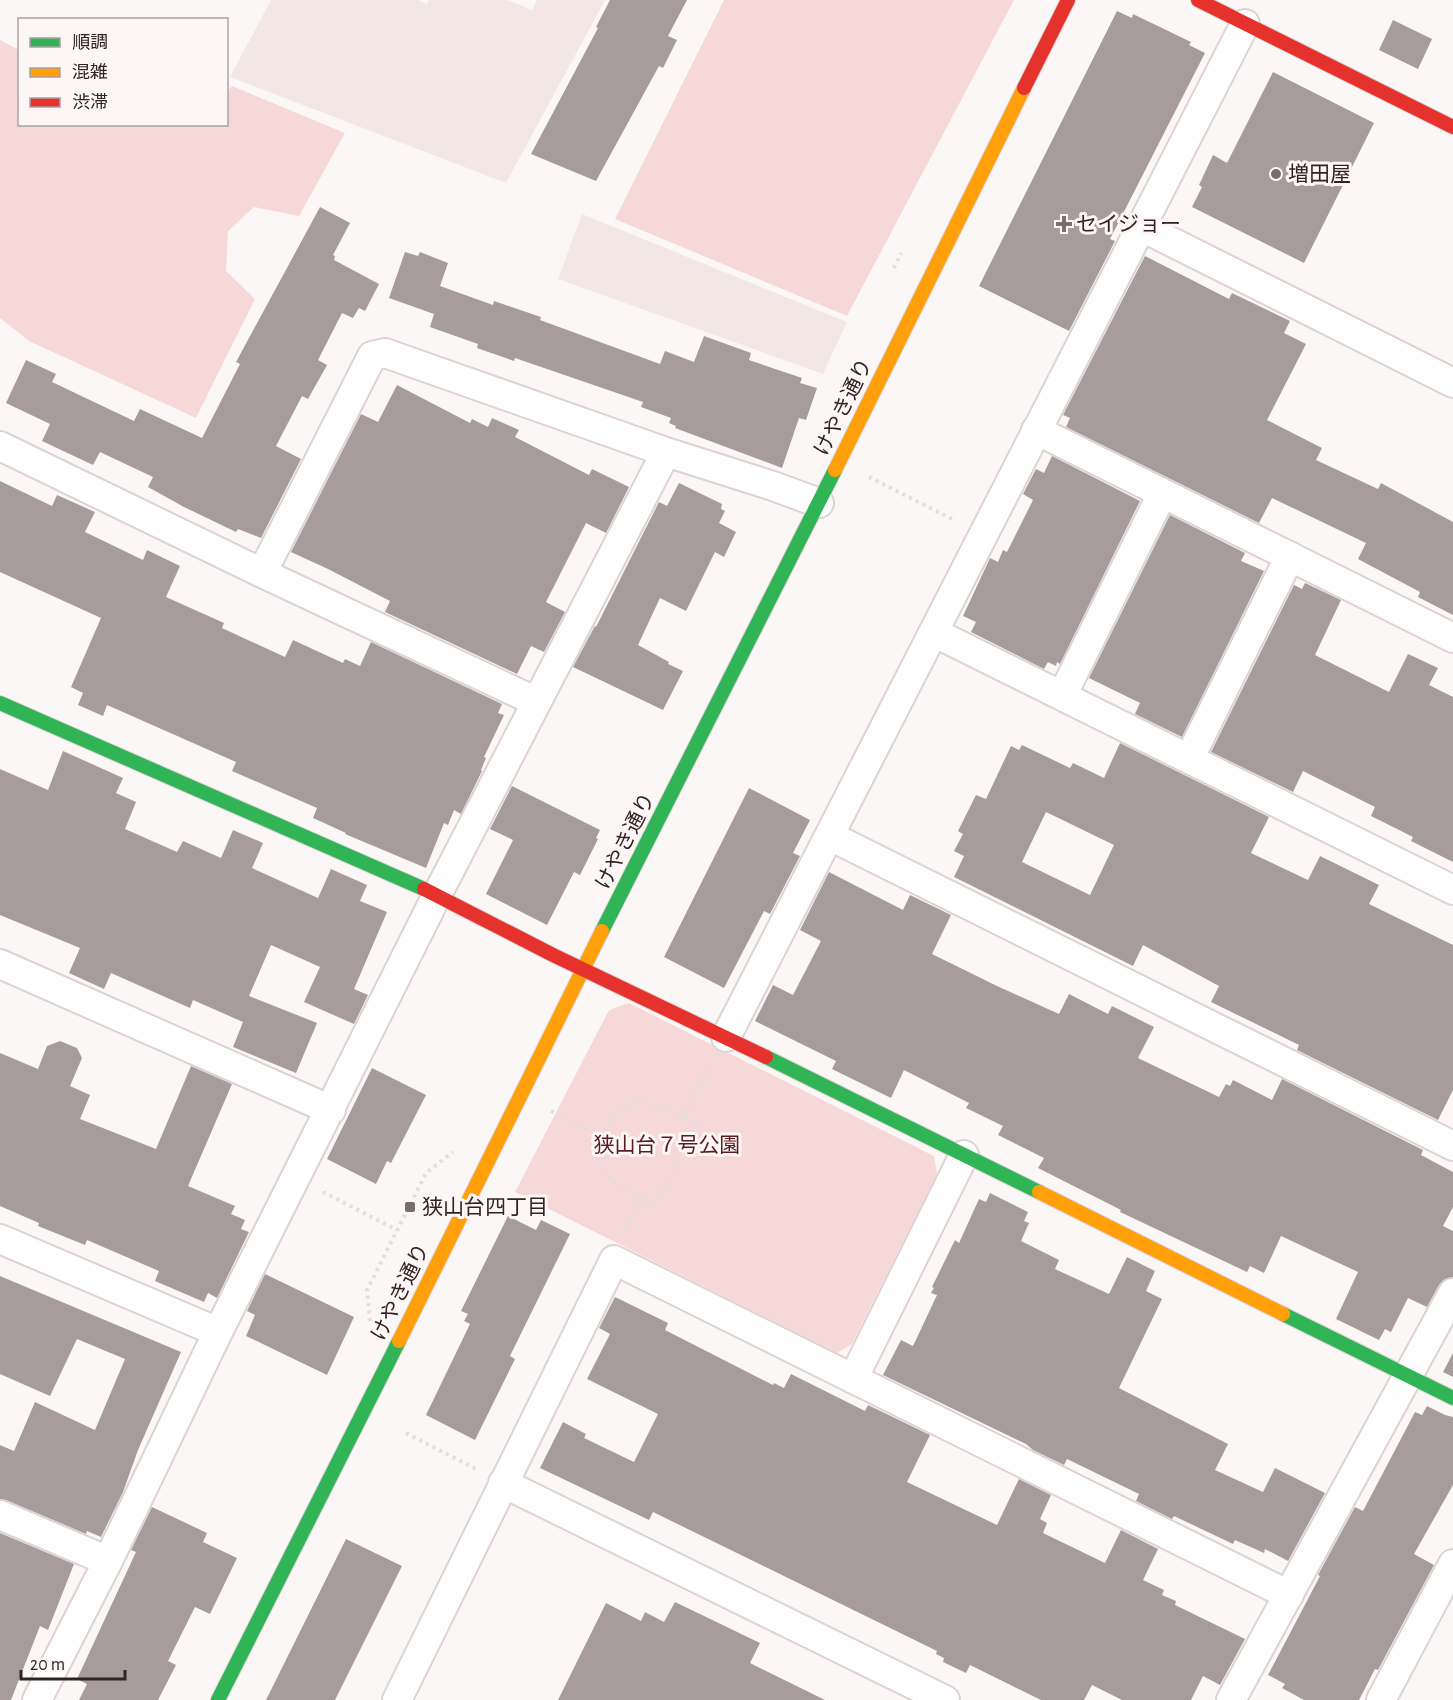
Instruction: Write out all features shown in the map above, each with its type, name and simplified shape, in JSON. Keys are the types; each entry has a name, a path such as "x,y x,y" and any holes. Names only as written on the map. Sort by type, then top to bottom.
{"street":[{"name":"けやき通り","path":"218,1700 840,462 1068,0"},
{"path":"1198,0 1453,126"},
{"path":"726,1037 1245,24"},
{"path":"1140,226 1453,383"},
{"path":"262,573 372,356 385,353 666,452 773,486 819,504"},
{"path":"1036,430 1453,638"},
{"path":"0,447 537,702"},
{"path":"37,1700 437,895 666,452"},
{"path":"1062,696 1162,494"},
{"path":"1189,759 1290,556"},
{"path":"935,633 1453,890"},
{"path":"0,703 437,895 553,955 726,1037 1453,1398"},
{"path":"830,836 1453,1146"},
{"path":"0,964 331,1110"},
{"path":"853,1379 964,1155"},
{"path":"0,1239 218,1332"},
{"path":"398,1700 614,1260 1289,1595"},
{"path":"1231,1700 1453,1293"},
{"path":"503,1483 945,1700"},
{"path":"0,1515 108,1561"},
{"path":"1381,1700 1453,1564"}],"path":[{"path":"840,462 984,535"},
{"path":"684,1116 726,1037"},
{"path":"636,1102 653,1103 698,1124 655,1206 610,1180 600,1166 597,1151 601,1137 608,1123 636,1102"},
{"path":"549,1110 601,1137"},
{"path":"296,1178 398,1230"},
{"path":"614,1260 619,1242 641,1198"},
{"path":"406,1433 503,1483"}],"shaded area":[{"path":"271,0 417,0 427,4 429,0 508,0 532,10 537,0 605,0 506,183 230,77"},
{"path":"582,214 847,322 823,374 558,279"}],"green space":[{"path":"724,0 1014,0 847,316 615,219"},
{"path":"0,40 18,49 18,126 228,126 228,91 232,86 345,133 299,216 254,207 228,231 226,271 255,299 196,418 29,341 0,318"},
{"name":"狭山台７号公園","path":"629,1003 934,1156 937,1174 852,1344 837,1353 515,1192 609,1010"}],"building":[{"path":"610,0 687,0 668,36 677,40 663,68 659,66 596,181 531,154 598,28 596,27"},
{"path":"1117,11 1132,18 1133,14 1191,42 1189,45 1205,53 1110,239 1115,241 1069,331 979,286"},
{"path":"1393,20 1432,39 1418,69 1379,50"},
{"name":"増田屋","path":"1273,72 1374,123 1304,263 1192,207 1213,155 1227,163"},
{"path":"320,207 350,223 333,255 334,260 379,284 365,311 359,308 353,318 342,313 318,360 327,365 308,399 302,396 276,446 301,459 261,538 238,529 236,532 184,507 148,487 153,477 100,452 93,465 42,441 50,424 6,403 26,360 56,374 52,382 134,421 140,409 202,438 240,364 236,362"},
{"path":"405,252 418,256 420,252 448,263 440,286 493,305 494,301 541,317 540,320 660,364 665,351 694,362 704,336 751,353 749,360 802,378 800,383 817,388 806,420 799,418 782,468 675,428 676,426 669,423 671,418 641,407 643,402 515,358 514,361 477,348 478,344 430,327 434,314 389,298"},
{"path":"1145,256 1229,299 1232,293 1290,321 1284,333 1306,344 1267,420 1322,448 1316,460 1378,489 1381,483 1453,522 1453,615 1418,597 1420,592 1358,559 1366,543 1272,498 1259,523 1066,427 1070,418 1063,415"},
{"path":"397,385 470,423 472,419 488,427 492,418 519,430 515,437 589,475 592,469 629,487 606,533 586,523 546,602 565,612 544,652 531,646 517,674 385,612 390,601 291,552 361,414 378,422"},
{"path":"1052,456 1140,501 1060,664 1057,662 1056,666 1048,662 1044,669 971,632 976,622 963,616 990,558 998,562 1003,550 1007,552 1033,500 1023,494 1036,469 1044,473"},
{"path":"0,481 52,506 57,495 95,512 85,532 143,560 147,550 180,566 166,597 224,623 222,628 285,657 293,640 343,663 345,659 360,666 371,642 502,704 498,713 504,715 484,757 486,758 482,771 461,814 454,810 448,825 444,823 426,868 313,818 317,808 232,771 236,762 107,705 103,716 78,705 83,693 71,687 101,618 0,572"},
{"path":"679,483 722,504 721,509 725,511 719,523 736,532 724,557 715,552 686,611 660,598 638,645 683,671 663,710 573,667 596,627 659,502 667,506"},
{"path":"1170,515 1245,553 1241,561 1264,571 1182,737 1135,714 1140,703 1089,678"},
{"path":"1305,583 1341,600 1315,655 1389,692 1408,654 1438,668 1429,685 1453,697 1453,862 1411,841 1413,837 1371,816 1375,807 1303,771 1293,792 1211,752 1294,585 1302,589"},
{"path":"1120,743 1269,817 1251,853 1308,880 1320,856 1379,885 1369,904 1453,945 1453,1090 1438,1120 1297,1050 1299,1045 1211,1002 1219,986 1143,945 1133,966 954,877 964,856 954,851 963,834 958,831 976,795 986,799 1011,746 1019,750 1022,745 1070,768 1073,763 1104,778","holes":["1046,812 1114,845 1090,895 1022,862"]},
{"path":"63,751 123,778 116,793 136,802 125,829 177,852 183,841 221,858 233,830 263,843 252,868 318,898 331,869 367,885 360,901 387,912 354,989 368,995 354,1024 304,1002 320,967 271,945 249,996 317,1023 296,1073 233,1047 243,1022 193,1000 190,1008 111,973 104,989 69,973 80,948 0,915 0,769 48,790"},
{"path":"512,786 600,830 596,838 598,839 580,875 574,872 547,925 486,894 513,840 490,829"},
{"path":"749,788 810,820 793,853 800,856 770,914 764,911 724,988 664,957"},
{"path":"829,872 903,910 910,895 951,915 932,954 997,986 1059,1014 1069,994 1108,1014 1112,1006 1154,1027 1138,1058 1219,1097 1226,1084 1230,1086 1233,1080 1272,1100 1282,1079 1423,1150 1421,1155 1453,1172 1453,1207 1443,1226 1453,1231 1453,1277 1445,1279 1439,1285 1427,1307 1408,1298 1391,1332 1385,1329 1379,1340 1336,1319 1358,1272 1281,1236 1264,1273 1250,1266 1247,1272 1120,1212 1121,1210 1038,1168 1044,1158 998,1135 1003,1126 966,1108 969,1103 904,1070 891,1098 832,1069 836,1061 755,1021 773,985 793,995 821,941 800,930"},
{"path":"60,1041 77,1048 82,1058 70,1086 90,1095 80,1119 156,1149 191,1066 232,1084 188,1186 235,1206 231,1214 245,1220 241,1229 249,1232 217,1298 208,1293 204,1302 155,1281 159,1271 87,1240 85,1245 38,1226 39,1223 0,1206 0,1053 38,1069 47,1046"},
{"path":"372,1068 426,1095 391,1163 387,1161 376,1184 327,1159"},
{"path":"990,1193 1028,1212 1024,1221 1029,1223 1021,1241 1059,1260 1055,1269 1109,1294 1127,1257 1155,1271 1146,1291 1162,1299 1119,1388 1228,1444 1215,1470 1263,1492 1275,1468 1325,1493 1288,1561 1265,1549 1264,1553 1235,1540 1233,1544 1174,1516 1172,1519 1136,1501 1139,1494 1067,1459 1064,1465 1033,1450 1026,1444 883,1375 901,1340 913,1346 937,1295 931,1293 934,1288 932,1287 955,1240 959,1243 979,1199 986,1202"},
{"path":"508,1216 536,1230 541,1220 570,1234 510,1356 515,1359 475,1440 426,1415 470,1324 464,1321 468,1314 461,1311"},
{"path":"265,1274 354,1317 327,1375 246,1336 255,1315 247,1311"},
{"path":"0,1276 181,1352 138,1450 123,1492 101,1537 87,1531 86,1534 0,1499 0,1445 14,1451 35,1402 95,1430 125,1359 77,1339 50,1396 0,1374"},
{"path":"615,1297 668,1323 665,1330 773,1385 774,1383 784,1388 791,1374 865,1411 868,1405 930,1435 907,1482 997,1525 1019,1479 1051,1495 1040,1519 1047,1523 1043,1533 1105,1563 1121,1530 1158,1549 1143,1580 1164,1590 1162,1595 1176,1601 1175,1605 1245,1639 1220,1685 1203,1676 1191,1700 1122,1700 1092,1685 1084,1700 1041,1700 970,1665 966,1673 943,1662 944,1658 936,1654 937,1651 653,1512 649,1520 540,1468 563,1422 586,1434 584,1438 634,1462 658,1414 587,1379 610,1334 599,1328"},
{"path":"1453,1353 1453,1377 1443,1372"},
{"path":"1427,1406 1453,1417 1453,1485 1414,1554 1434,1565 1378,1670 1375,1669 1359,1700 1304,1700 1282,1688 1285,1684 1268,1675 1355,1507 1363,1511 1415,1412 1422,1415"},
{"path":"152,1507 207,1533 203,1542 237,1558 210,1614 195,1607 168,1661 176,1665 158,1700 79,1700 87,1684 77,1679 136,1552 131,1550"},
{"path":"0,1533 74,1564 48,1630 40,1626 11,1700 0,1700"},
{"path":"346,1539 402,1566 335,1700 266,1700"},
{"path":"675,1602 760,1643 750,1663 825,1700 558,1700 606,1603 641,1621 645,1612 664,1622"}],"traffic: fast":[{"path":"602,931 835,470"},
{"path":"0,703 424,889"},
{"path":"766,1057 1039,1192"},
{"path":"1283,1314 1453,1398"},
{"path":"218,1700 399,1341"}],"traffic: slow":[{"path":"835,470 1024,88"},
{"path":"399,1341 602,931"},
{"path":"1039,1192 1283,1314"}],"traffic: jam":[{"path":"1024,88 1068,0"},
{"path":"1198,0 1453,127"},
{"path":"424,889 553,955 766,1057"}],"place":[{"name":"増田屋","path":"1276,174"},
{"name":"セイジョー","path":"1064,224"},
{"name":"狭山台四丁目","path":"410,1207"}]}
